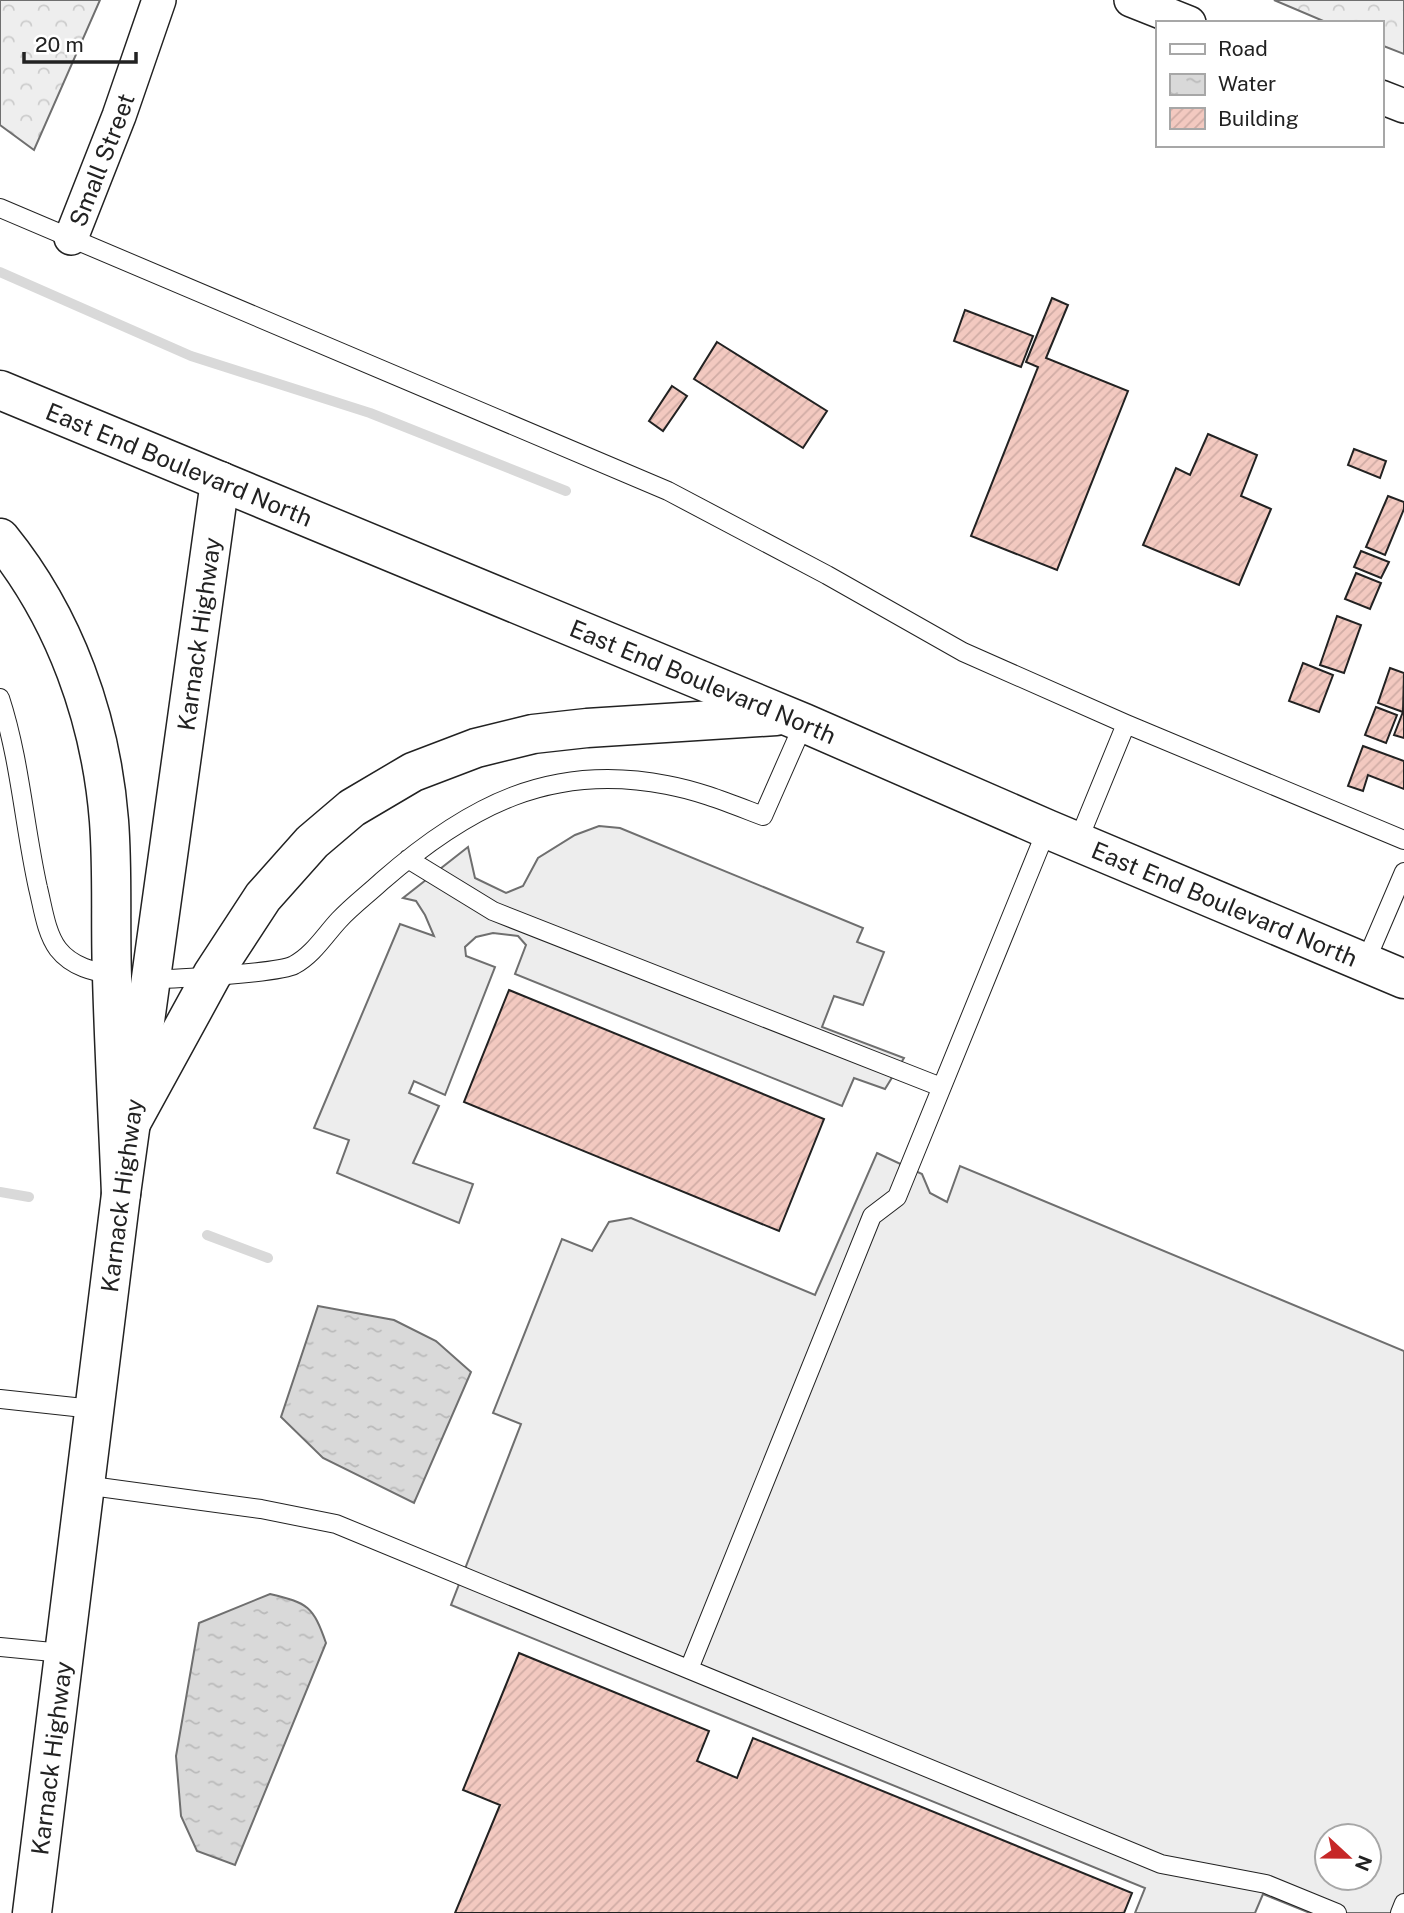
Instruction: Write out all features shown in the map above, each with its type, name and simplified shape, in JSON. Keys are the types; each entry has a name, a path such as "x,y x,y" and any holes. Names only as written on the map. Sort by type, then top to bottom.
{"main road":[{"name":"East End Boulevard North","path":"0,390 794,719 1404,979"},
{"name":"Karnack Highway","path":"32,1913 121,1194 220,481"},
{"path":"0,538 38,593 60,635 79,678 94,726 109,820 111,975 121,1194"},
{"path":"131,1123 212,975 263,897 312,842 352,808 413,772 476,748 533,734 587,727 794,719"}],"street":[{"name":"Small Street","path":"71,238 119,116 159,0"},
{"path":"1131,0 1184,21"},
{"path":"1383,98 1404,106"}],"lane":[{"path":"0,208 668,491 827,575 963,652 1126,724 1404,840"},
{"path":"0,698 51,937 59,951 70,961 88,970 151,979 293,966 311,953 341,919 427,844 467,818 511,795 556,783 592,778 668,785 706,794 763,816 794,719"},
{"path":"689,1669 872,1216 897,1197 941,1087 1062,835 1126,724"},
{"path":"408,859 493,911 941,1087"},
{"path":"1365,963 1404,872"},
{"path":"0,1399 93,1409"},
{"path":"84,1485 261,1509 336,1524 1161,1864 1266,1884 1337,1913"},
{"path":"0,1647 63,1653"},
{"path":"1400,1913 1404,1903"}],"green space":[{"path":"0,0 100,0 34,150 0,125"},
{"path":"1274,0 1404,0 1404,54 1383,46 1383,21 1323,21"}],"shaded area":[{"path":"599,826 620,828 863,928 857,942 884,952 863,1005 834,996 822,1027 904,1058 885,1089 854,1078 842,1106 515,974 526,945 518,936 493,933 476,937 465,947 466,956 495,967 445,1095 414,1081 409,1093 439,1106 413,1163 473,1184 459,1223 337,1173 349,1140 314,1128 400,924 434,936 416,901 403,898 468,847 475,878 506,893 523,886 538,858 575,835"},
{"path":"877,1153 922,1174 930,1193 947,1202 960,1166 1404,1351 1404,1913 1310,1913 1263,1894 1255,1913 1135,1913 1145,1888 451,1605 521,1424 493,1413 562,1239 592,1251 609,1222 631,1218 815,1295"}],"water":[{"path":"318,1306 394,1320 436,1341 471,1372 414,1503 323,1458 281,1417"},
{"path":"270,1594 293,1600 307,1608 317,1621 326,1643 235,1865 197,1851 181,1816 176,1756 199,1623"}],"building":[{"path":"1052,298 1068,305 1046,358 1128,391 1057,570 971,536 1038,367 1026,362"},
{"path":"965,310 1033,336 1021,367 954,341"},
{"path":"717,342 827,411 803,448 694,379"},
{"path":"672,386 687,396 663,431 649,421"},
{"path":"1208,434 1257,455 1241,496 1271,509 1239,585 1143,545 1176,468 1190,475"},
{"path":"1354,449 1386,461 1380,478 1348,465"},
{"path":"1388,496 1404,502 1404,509 1385,555 1366,547"},
{"path":"1361,551 1389,562 1381,578 1354,567"},
{"path":"1356,573 1381,583 1370,609 1345,599"},
{"path":"1337,616 1361,625 1344,673 1320,665"},
{"path":"1303,663 1333,675 1319,712 1289,701"},
{"path":"1390,668 1404,673 1403,712 1378,703"},
{"path":"1376,707 1397,715 1386,743 1365,735"},
{"path":"1404,709 1404,738 1394,735"},
{"path":"1363,746 1404,761 1404,789 1368,775 1363,791 1348,786"},
{"path":"509,990 824,1119 779,1231 464,1102"},
{"path":"519,1653 709,1731 697,1761 737,1778 753,1738 1132,1893 1124,1913 455,1913 500,1805 463,1790"}],"waterway":[{"path":"0,272 191,356 370,413 566,491"},
{"path":"0,1192 29,1197"},
{"path":"207,1235 268,1258"}]}
